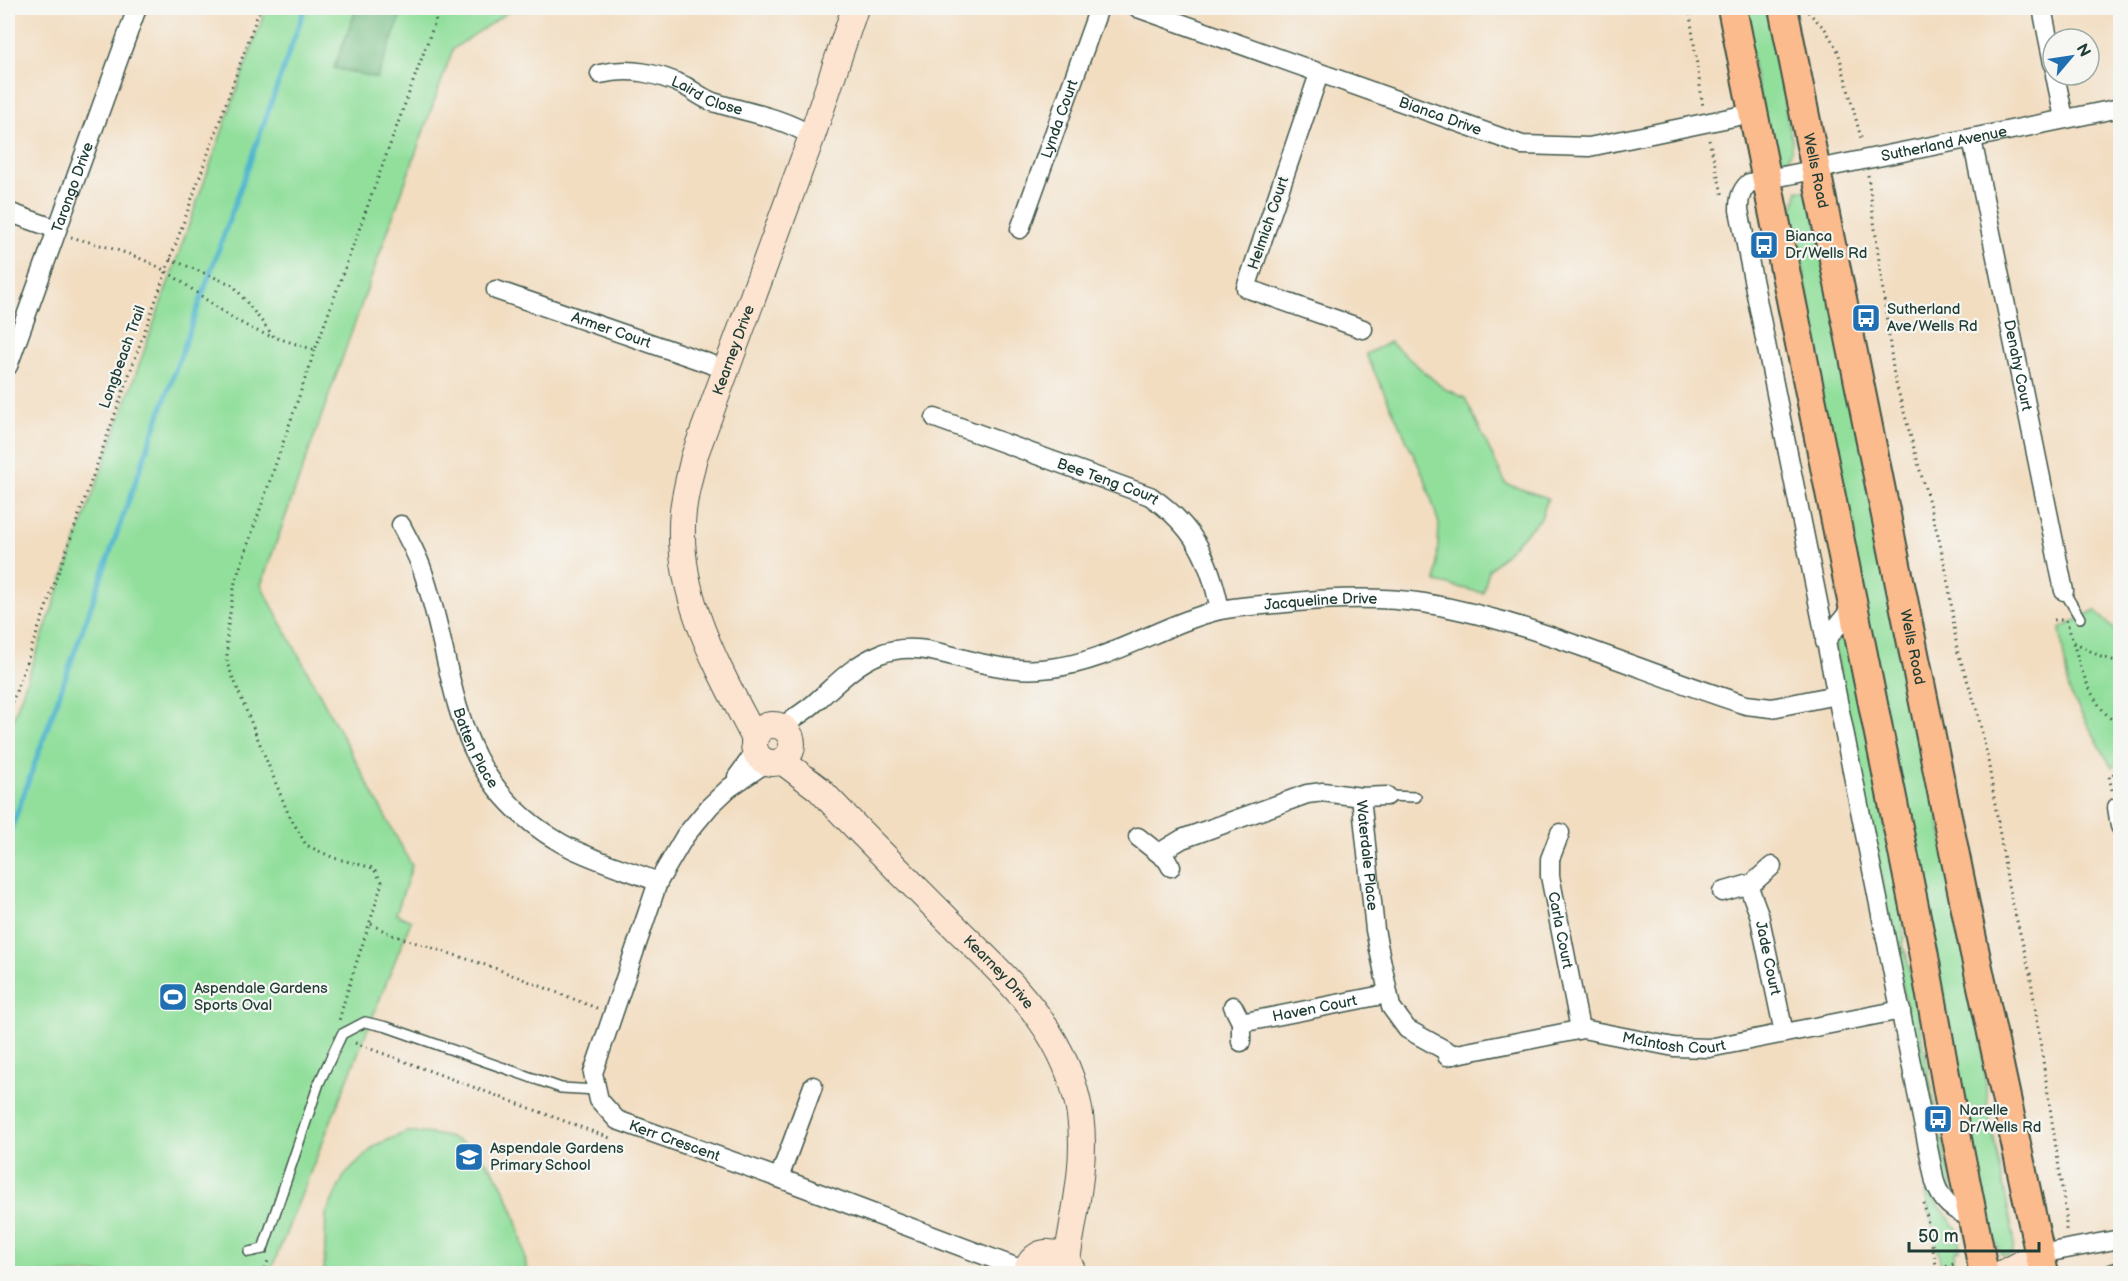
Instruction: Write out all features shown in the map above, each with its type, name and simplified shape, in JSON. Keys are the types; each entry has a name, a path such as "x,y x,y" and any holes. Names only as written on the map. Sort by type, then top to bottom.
{"main road":[{"path":"1732,8 1923,951 1984,1274"},
{"name":"Wells Road","path":"1794,11 1816,170 1972,938 2042,1264"}],"street":[{"name":"Tarongo Drive","path":"8,366 137,8"},
{"name":"Kearney Drive","path":"855,8 812,136 694,457 683,512 683,555 702,633 732,695 774,744 1020,993 1055,1039 1068,1064 1080,1114 1083,1141 1076,1202 1046,1265"},
{"name":"Lynda Court","path":"1020,230 1099,8"},
{"name":"Bianca Drive","path":"1138,8 1522,145 1589,147 1753,113"},
{"path":"2042,8 2046,27"},
{"name":"Laird Close","path":"600,74 622,69 647,72 685,86 706,99 750,110 793,125 812,136"},
{"name":"Helmich Court","path":"1319,74 1246,288 1363,329"},
{"path":"2058,87 2064,118"},
{"name":"Sutherland Avenue","path":"1766,180 2121,108"},
{"name":"Denahy Court","path":"1972,139 2064,591"},
{"path":"1766,180 1749,183 1744,188 1739,210 1938,1191 1943,1201 1957,1212 1972,1218"},
{"path":"8,212 56,229"},
{"name":"Armer Court","path":"496,290 725,369"},
{"name":"Bee Teng Court","path":"935,418 1150,496 1170,510 1191,532 1205,557 1220,610"},
{"name":"Batten Place","path":"401,525 425,575 454,703 469,744 493,784 523,816 561,842 658,882"},
{"name":"Jacqueline Drive","path":"774,744 846,674 881,653 921,649 1021,670 1051,668 1102,656 1155,633 1220,610 1322,599 1377,598 1423,603 1519,625 1746,705 1772,708 1836,695"},
{"path":"1826,642 1853,606"},
{"path":"597,1090 593,1073 658,882 685,836 774,744"},
{"name":"Waterdale Place","path":"1159,853 1191,836 1307,794 1323,792 1361,797 1372,912 1392,1011 1404,1026 1450,1056"},
{"path":"1361,797 1387,796"},
{"path":"2117,807 2121,826"},
{"name":"Carla Court","path":"1560,833 1550,859 1550,876 1580,1029"},
{"path":"1138,837 1159,853 1171,867"},
{"path":"1722,892 1748,885 1759,879 1772,866"},
{"name":"Jade Court","path":"1748,885 1759,914 1784,1033"},
{"name":"Haven Court","path":"1241,1042 1237,1015 1387,994"},
{"name":"McIntosh Court","path":"1450,1056 1580,1029 1674,1047 1709,1048 1901,1010"},
{"path":"779,1178 813,1086"},
{"name":"Kerr Crescent","path":"597,1090 599,1100 617,1120 982,1254 1046,1265"},
{"path":"2002,1274 2042,1264 2068,1249 2121,1239"},
{"path":"2111,1274 2121,1271"}],"lane":[{"path":"2064,591 2080,618"},
{"path":"1387,796 1416,796"},
{"path":"249,1252 263,1249 319,1083 342,1034 365,1022 561,1088 597,1090"}],"path":[{"name":"Longbeach Trail","path":"8,714 260,8"},
{"path":"440,8 315,350 235,582 227,632 227,663 288,813 306,845 334,858 373,868 382,882 371,924 350,979 338,1027 342,1034 352,1042 620,1141 617,1120"},
{"path":"1794,11 1825,29 1838,51 1865,160 1894,376 1939,539 1948,580 1957,649 1977,710 1988,760 2008,885 2030,973 2066,1215 2068,1249"},
{"path":"56,229 71,237 126,253 165,271 230,318 274,337 315,350"},
{"path":"170,259 233,285 274,337"},
{"path":"2054,620 2066,620 2086,683 2113,721 2121,726"},
{"path":"2074,642 2101,657 2121,662"},
{"path":"2117,807 2109,776 2118,772 2121,738"},
{"path":"371,924 392,935 492,967 615,1013"},
{"path":"1937,1270 1954,1264"}],"green space":[{"path":"266,8 514,8 453,49 261,585 412,866 396,914 411,921 270,1273 8,1274 8,733"},
{"path":"357,8 404,8 377,78 334,68"},
{"path":"1741,8 1772,8 1785,107 1793,144 1789,157 1781,161 1770,147"},
{"path":"1798,190 1806,191 1812,201 1980,1020 1988,1108 2014,1238 2013,1252 2008,1256 2001,1254 1993,1238 1822,402 1812,320 1797,231 1791,215"},
{"path":"1390,342 1443,388 1465,398 1506,484 1548,498 1541,518 1489,570 1483,593 1436,582 1439,524 1425,479 1366,354"},
{"path":"2095,610 2120,636 2120,760 2112,768 2069,691 2060,629"},
{"path":"1845,629 1899,887 1904,937 1902,946 1906,953 1937,1117 1929,1120 1834,643"},
{"path":"407,1132 434,1134 455,1139 476,1152 489,1165 500,1181 516,1218 527,1273 324,1273 326,1214 344,1176 376,1145"},
{"path":"1934,1137 1942,1137 1954,1196 1951,1198 1946,1189"},
{"path":"1929,1192 1958,1230 1960,1250 1956,1250 1953,1261 1941,1266 1925,1193"}],"waterway":[{"path":"8,838 305,8"}],"place":[{"name":"Bianca Dr/Wells Rd","path":"1764,245"},
{"name":"Sutherland Ave/Wells Rd","path":"1866,318"},
{"name":"Aspendale Gardens Sports Oval","path":"173,997"},
{"name":"Narelle Dr/Wells Rd","path":"1938,1119"},
{"name":"Aspendale Gardens Primary School","path":"469,1157"}]}
